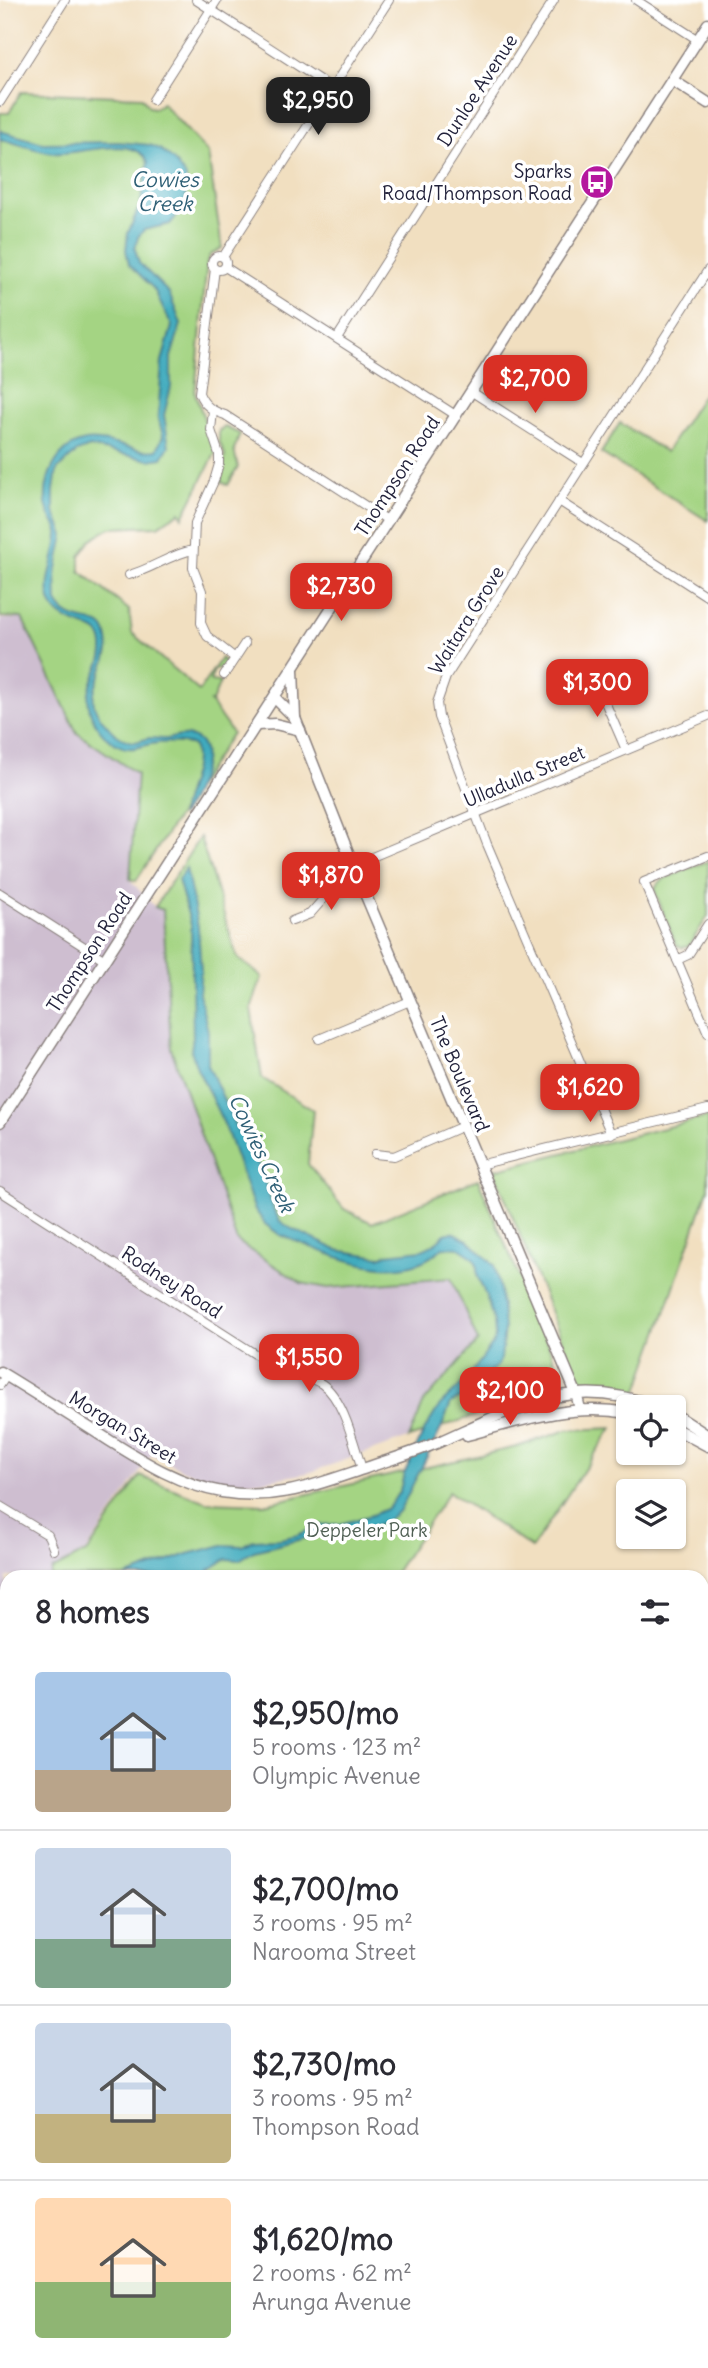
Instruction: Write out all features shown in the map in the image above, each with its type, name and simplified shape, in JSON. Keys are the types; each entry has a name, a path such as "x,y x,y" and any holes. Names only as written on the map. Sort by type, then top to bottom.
{"main road":[{"name":"Thompson Road","path":"0,1122 708,24"},
{"path":"672,80 708,103"},
{"path":"293,670 295,718"},
{"name":"The Boulevard","path":"275,698 295,718 354,867 576,1393 580,1409"},
{"path":"257,725 275,724 300,730"},
{"name":"Morgan Street","path":"2,1378 150,1466 182,1481 210,1490 253,1495 279,1494 314,1487 438,1443 545,1413 580,1409"},
{"path":"576,1393 616,1396"},
{"name":"Morgan Street","path":"438,1443 520,1406 576,1393"},
{"path":"580,1409 616,1412"},
{"path":"686,1422 708,1436"},
{"path":"686,1434 708,1446"}],"street":[{"path":"0,102 65,0"},
{"path":"195,0 332,88"},
{"path":"153,100 217,0"},
{"path":"223,257 389,0"},
{"name":"Dunloe Avenue","path":"337,338 554,0"},
{"path":"636,0 698,40"},
{"path":"215,269 222,270 225,267 227,263 223,257"},
{"path":"223,257 214,258 212,265 215,269 199,393 202,402 389,521"},
{"path":"225,267 457,416"},
{"name":"Waitara Grove","path":"611,1134 476,814 439,717 437,703 446,677 708,270"},
{"path":"472,392 583,463"},
{"path":"213,411 211,430 219,454 219,464 197,517 193,569 202,591 201,623 207,636 235,658"},
{"path":"559,501 708,597"},
{"path":"129,575 149,569 180,552 193,550"},
{"path":"224,676 245,643"},
{"path":"582,676 602,695 626,750"},
{"name":"Ulladulla Street","path":"292,921 310,914 346,872 354,867 708,716"},
{"path":"708,856 642,881 708,1032"},
{"path":"0,893 105,960"},
{"path":"677,960 688,956 708,924"},
{"path":"319,1039 410,1001"},
{"path":"479,1165 708,1109"},
{"path":"376,1154 394,1156 463,1126"},
{"name":"Rodney Road","path":"0,1191 280,1370 320,1383 333,1393 341,1409 362,1469"},
{"path":"0,1506 48,1535 54,1550"}],"shaded area":[{"path":"0,619 22,619 77,734 137,774 130,880 155,907 163,910 171,1048 237,1241 301,1283 328,1289 451,1278 478,1341 423,1402 408,1438 308,1473 257,1482 218,1481 185,1471 152,1454 87,1550 52,1570 0,1570"}],"green space":[{"path":"21,92 142,97 149,107 155,108 162,103 208,153 222,248 210,255 207,261 195,393 216,452 183,517 180,512 158,526 110,528 92,539 80,556 80,571 129,610 132,633 199,691 221,658 227,664 226,667 214,670 210,681 220,682 210,702 232,733 136,881 130,879 137,774 77,733 22,618 0,617 0,113 9,113"},
{"path":"708,387 708,521 601,453 620,423 666,452"},
{"path":"225,427 240,434 234,450 238,467 228,485 221,482 225,455 219,441 219,430"},
{"path":"200,837 237,957 262,977 251,1009 262,1078 313,1110 308,1164 344,1209 372,1223 478,1179 560,1373 559,1387 409,1438 424,1402 478,1341 451,1278 328,1288 301,1283 237,1241 171,1048 163,910 155,907"},
{"path":"708,861 708,916 689,946 682,948 676,945 655,887 663,879"},
{"path":"708,1117 708,1189 637,1393 593,1388 575,1373 494,1170"},
{"name":"Deppeler Park","path":"612,1428 532,1548 449,1492 397,1570 52,1570 88,1551 140,1476 207,1502 264,1504 517,1447 567,1430"}],"water":[{"name":"Cowies Creek","path":"0,131 43,143 118,142 150,145 160,149 173,160 186,177 186,199 176,217 170,224 144,230 138,237 135,249 139,263 169,293 181,324 171,357 171,387 164,415 169,446 162,458 149,460 90,447 77,452 57,470 54,490 54,511 64,535 56,573 57,602 69,615 101,626 108,640 106,660 93,699 98,714 113,732 128,741 187,736 198,740 204,748 202,772 181,817 195,763 193,745 167,743 125,748 104,734 94,721 88,697 101,660 102,640 94,631 64,618 57,612 52,605 48,587 58,532 47,507 46,491 52,468 58,458 76,444 87,441 157,450 163,436 158,418 162,361 172,326 154,289 129,264 126,250 128,233 141,203 148,162 141,153 119,147 64,153 47,152 0,139"},
{"name":"Cowies Creek","path":"186,868 198,927 201,970 199,993 208,1031 208,1065 237,1129 249,1145 262,1172 280,1221 337,1250 380,1257 422,1250 433,1245 445,1234 453,1232 468,1240 494,1265 500,1289 504,1329 501,1359 497,1366 465,1396 451,1403 440,1431 400,1510 386,1521 355,1534 327,1534 254,1551 239,1560 226,1559 209,1570 144,1570 223,1545 242,1546 253,1540 280,1539 298,1535 320,1525 340,1524 386,1509 400,1490 404,1474 424,1431 440,1405 479,1363 495,1336 494,1322 477,1275 477,1265 474,1258 459,1248 443,1247 426,1260 406,1266 385,1267 363,1264 320,1251 280,1235 265,1224 254,1208 225,1126 191,1050 191,925 178,880"}],"place":[{"name":"Sparks Road/Thompson Road","path":"597,182"}]}
